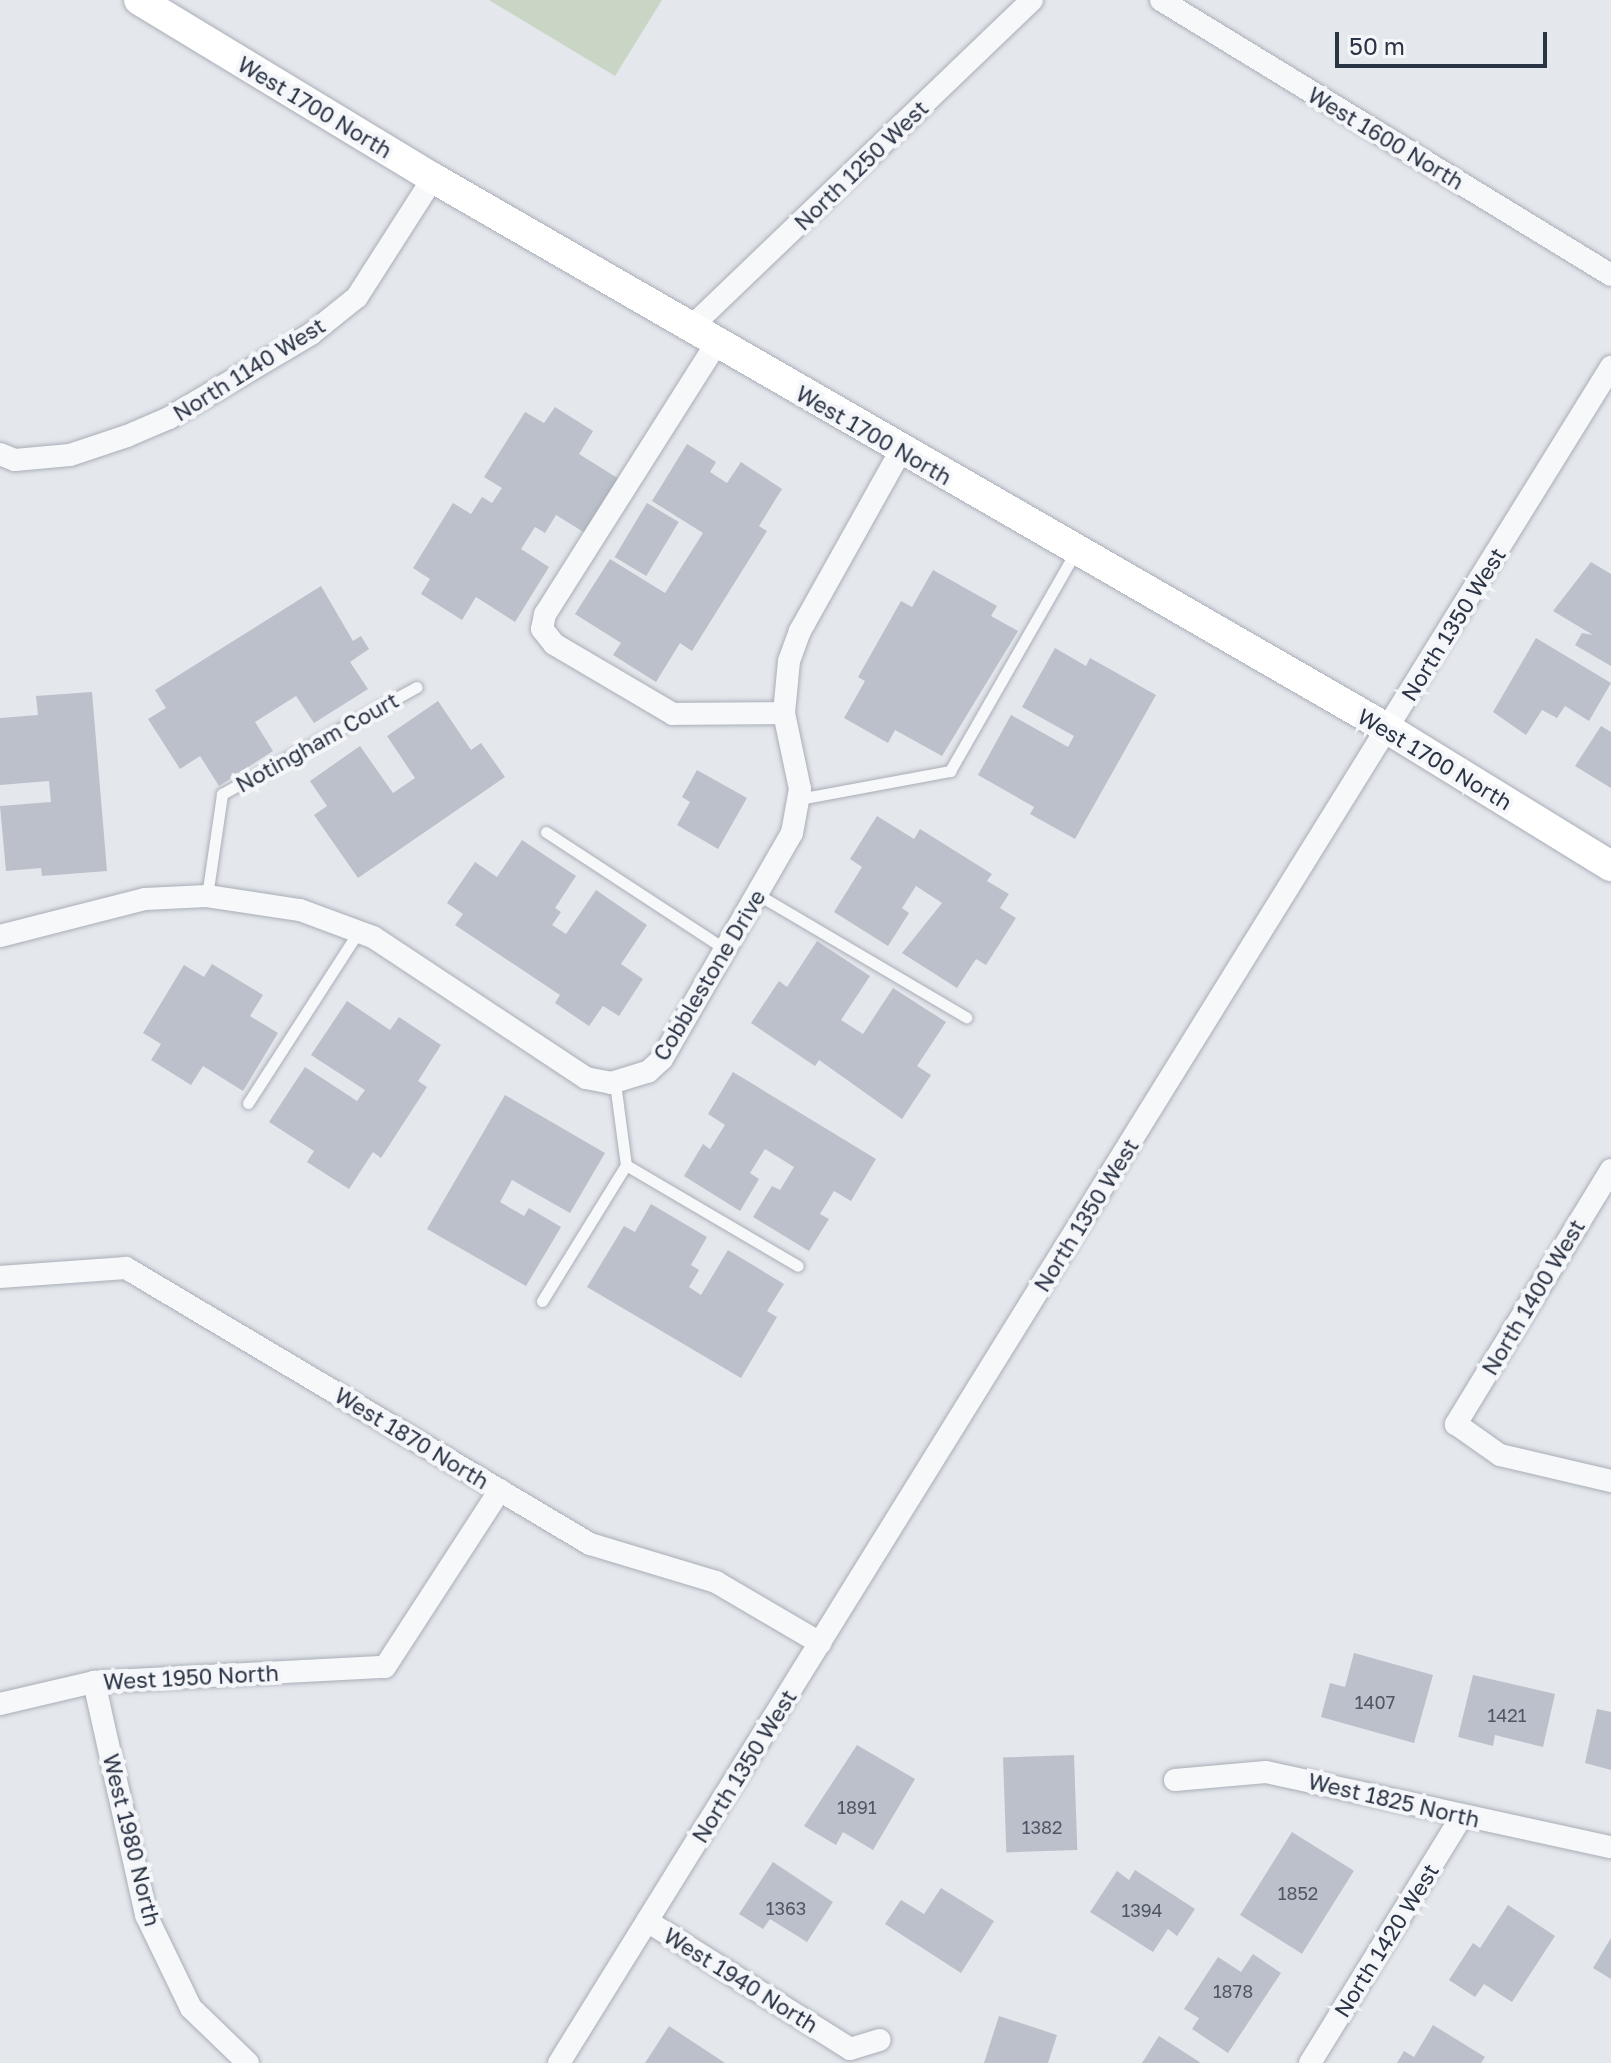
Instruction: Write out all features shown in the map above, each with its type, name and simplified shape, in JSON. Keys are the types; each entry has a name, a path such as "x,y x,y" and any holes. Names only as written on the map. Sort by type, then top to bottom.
{"street":[{"name":"West 1700 North","path":"139,0 689,329 1388,729 1611,866"},
{"name":"North 1250 West","path":"689,329 1032,0"},
{"name":"West 1600 North","path":"1161,0 1611,275"},
{"name":"North 1140 West","path":"0,454 15,460 70,455 127,436 169,418 311,334 357,297 433,178"},
{"path":"716,344 545,614 542,629 554,644 673,714 784,713"},
{"name":"North 1350 West","path":"559,2063 1611,367"},
{"name":"Cobblestone Drive","path":"615,1083 637,1078 662,1059 792,833 799,799 784,713 789,661 800,631 901,450"},
{"path":"0,936 145,899 207,896 300,910 359,931 586,1078 615,1083"},
{"name":"North 1400 West","path":"1611,1170 1456,1424 1500,1455 1611,1481"},
{"name":"West 1870 North","path":"0,1277 126,1268 590,1544 716,1582 820,1643"},
{"name":"West 1950 North","path":"0,1704 94,1682 385,1667 500,1490"},
{"name":"West 1980 North","path":"94,1682 146,1915 191,2008 248,2063"},
{"name":"West 1825 North","path":"1175,1780 1266,1772 1611,1847"},
{"name":"North 1420 West","path":"1310,2063 1462,1816"},
{"name":"West 1940 North","path":"647,1921 850,2049 880,2040"}],"lane":[{"path":"799,799 950,771 1076,551"},
{"name":"Notingham Court","path":"207,896 222,794 417,687"},
{"path":"546,832 725,949"},
{"path":"757,894 966,1017"},
{"path":"248,1103 359,931"},
{"path":"542,1301 626,1165 615,1083"},
{"path":"626,1165 798,1266"}],"green space":[{"path":"489,0 662,0 615,76"}],"building":[{"path":"555,407 593,431 579,454 619,479 585,533 556,515 545,533 535,527 521,549 549,567 515,622 476,597 462,620 421,594 430,579 413,568 453,503 471,514 482,497 492,503 502,488 484,477 525,412 544,423"},
{"path":"687,444 716,462 710,472 727,483 741,462 782,489 759,526 767,531 692,651 680,643 656,682 613,655 621,643 575,614 610,559 665,593 703,533 652,501"},
{"path":"647,503 679,522 646,576 615,557"},
{"path":"1591,562 1611,574 1611,666 1575,645 1582,633 1593,635 1553,611"},
{"path":"933,570 997,606 991,616 1018,631 942,756 895,730 888,743 844,718 865,681 858,677 901,601 912,607"},
{"path":"321,586 353,641 361,636 369,649 350,662 368,689 314,723 296,696 255,722 273,751 219,786 200,756 180,769 148,719 166,708 155,690"},
{"path":"1536,638 1611,683 1589,721 1565,706 1557,718 1542,710 1526,735 1493,712"},
{"path":"1055,648 1086,666 1090,658 1156,695 1075,839 1030,814 1034,807 978,775 1011,715 1068,747 1074,736 1022,707"},
{"path":"92,692 107,871 42,876 41,868 6,871 0,806 51,802 49,781 0,785 0,718 38,715 36,696"},
{"path":"438,701 471,750 481,743 505,777 358,878 314,815 327,806 310,781 360,746 393,793 415,778 387,736"},
{"path":"1601,726 1611,732 1611,788 1575,766"},
{"path":"697,770 747,798 718,849 677,825 690,802 682,797"},
{"path":"877,816 914,839 920,829 992,874 987,881 1009,894 1000,908 1016,918 986,965 976,959 957,988 902,953 942,903 916,886 902,908 909,913 888,946 834,912 862,867 850,859"},
{"path":"522,840 576,876 555,908 561,912 552,925 566,934 596,890 647,925 621,964 643,979 619,1016 603,1006 589,1026 555,1003 560,995 455,925 463,914 447,903 475,862 497,877"},
{"path":"817,941 870,976 841,1020 863,1034 893,988 946,1022 917,1066 931,1075 902,1119 819,1060 815,1066 751,1023 779,981 787,987"},
{"path":"212,964 263,995 250,1016 278,1033 243,1091 203,1066 191,1085 151,1060 161,1044 143,1033 184,965 204,977"},
{"path":"347,1001 390,1030 399,1017 441,1045 418,1081 427,1087 381,1158 373,1152 349,1189 307,1162 314,1151 269,1122 305,1067 357,1101 365,1090 311,1055"},
{"path":"733,1072 876,1159 851,1201 834,1191 820,1214 829,1219 809,1251 753,1217 772,1186 780,1190 794,1167 765,1149 750,1173 759,1179 740,1211 684,1176 703,1144 710,1149 725,1125 708,1114"},
{"path":"505,1095 605,1153 570,1213 512,1180 500,1202 524,1216 529,1208 561,1227 526,1286 427,1229"},
{"path":"651,1204 707,1237 691,1265 699,1270 689,1287 701,1295 728,1250 784,1284 767,1311 777,1317 741,1378 587,1287 624,1226 635,1232"},
{"path":"1354,1653 1433,1675 1414,1743 1321,1717 1330,1683 1345,1687"},
{"path":"1473,1675 1555,1694 1543,1747 1495,1735 1493,1746 1458,1737"},
{"path":"1597,1709 1611,1712 1611,1770 1585,1763"},
{"path":"857,1745 915,1779 873,1850 843,1832 836,1845 804,1826"},
{"path":"1074,1755 1077,1850 1006,1852 1003,1757"},
{"path":"1292,1832 1354,1871 1302,1954 1240,1915"},
{"path":"773,1862 833,1902 807,1942 770,1919 763,1929 739,1914"},
{"path":"1135,1870 1195,1909 1177,1936 1168,1929 1153,1952 1090,1912 1117,1871 1129,1880"},
{"path":"941,1888 994,1921 961,1973 885,1924 901,1900 924,1914"},
{"path":"1508,1905 1555,1936 1512,2002 1484,1984 1475,1997 1449,1980 1473,1943 1480,1948"},
{"path":"1611,1938 1611,1979 1593,1968"},
{"path":"1253,1954 1281,1973 1228,2053 1192,2029 1199,2018 1184,2009 1218,1957 1241,1972"},
{"path":"999,2016 1057,2035 1048,2063 984,2063"},
{"path":"1433,2025 1485,2057 1481,2063 1397,2063 1404,2051 1414,2057"},
{"path":"669,2026 725,2063 645,2063"},
{"path":"1159,2036 1201,2063 1142,2063"}]}
